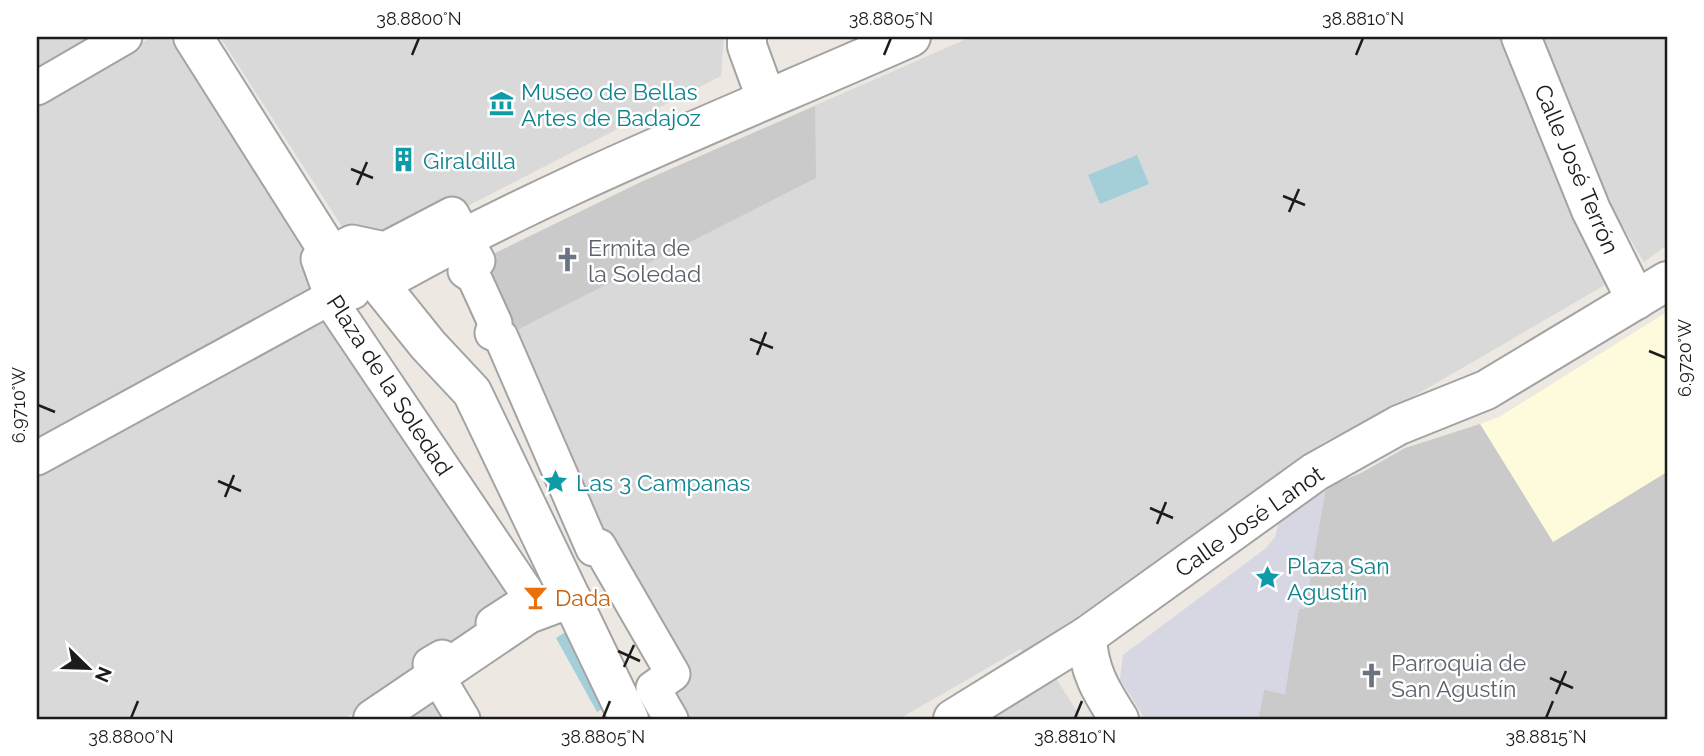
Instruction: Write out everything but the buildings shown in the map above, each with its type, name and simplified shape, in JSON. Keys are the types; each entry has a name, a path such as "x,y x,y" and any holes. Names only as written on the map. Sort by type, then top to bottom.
{"street":[{"path":"37,88 125,37"},
{"path":"193,37 334,260 351,272 379,284"},
{"path":"747,37 747,46 766,98"},
{"path":"37,458 331,299 379,284 464,237 766,98 911,37"},
{"name":"Calle José Terrón","path":"1521,37 1591,210 1652,290"},
{"path":"330,253 352,242 386,249 452,214 478,261 470,260 465,271 474,278 495,323 492,333 501,337 593,548 598,545 673,674 653,688 671,719"},
{"name":"Plaza de la Soledad","path":"330,253 318,259 331,299 526,591 524,603 430,664 438,676"},
{"name":"Plaza de la Soledad","path":"379,284 428,345 472,392 629,719"},
{"name":"Calle José Lanot","path":"953,719 1087,636 1315,472 1399,425 1486,390 1652,290"},
{"path":"373,719 528,614 571,598"},
{"path":"1087,636 1087,659 1096,682 1119,719"},
{"path":"438,676 463,719"}],"shaded area":[{"path":"37,37 97,37 37,72"},
{"path":"152,37 169,37 326,286 37,441 37,104"},
{"path":"220,37 724,37 721,76 452,214 352,242"},
{"path":"971,37 1504,37 1605,285 1383,414 1324,442 1025,654 1020,649 899,719 671,719 673,675 466,264 479,261 641,182"},
{"path":"1540,37 1667,37 1667,245 1644,262 1605,197"},
{"path":"815,106 816,178 503,337 479,261 641,182"},
{"path":"336,309 526,591 430,664 344,719 37,719 37,478"},
{"path":"1667,312 1667,472 1553,543 1480,424 1499,417"},
{"path":"1480,424 1553,542 1667,472 1667,719 1258,719 1264,689 1284,694 1299,608 1304,609 1325,492 1331,485 1361,473 1405,448"},
{"name":"Plaza San Agustín","path":"1331,485 1325,492 1305,609 1299,609 1285,694 1264,690 1258,719 1145,719 1120,679 1123,655 1266,548 1275,537 1281,515"},
{"path":"1055,677 1082,719 991,719"},
{"path":"446,687 463,719 401,719"}],"water":[{"path":"1137,155 1149,184 1100,204 1088,175"},
{"path":"569,630 611,704 597,712 556,638"}],"place":[{"name":"Museo de Bellas Artes de Badajoz","path":"501,104"},
{"name":"Giraldilla","path":"403,160"},
{"name":"Ermita de la Soledad","path":"568,260"},
{"name":"Las 3 Campanas","path":"556,482"},
{"name":"Plaza San Agustín","path":"1267,578"},
{"name":"Dada","path":"535,597"},
{"name":"Parroquia de San Agustín","path":"1371,675"}]}
